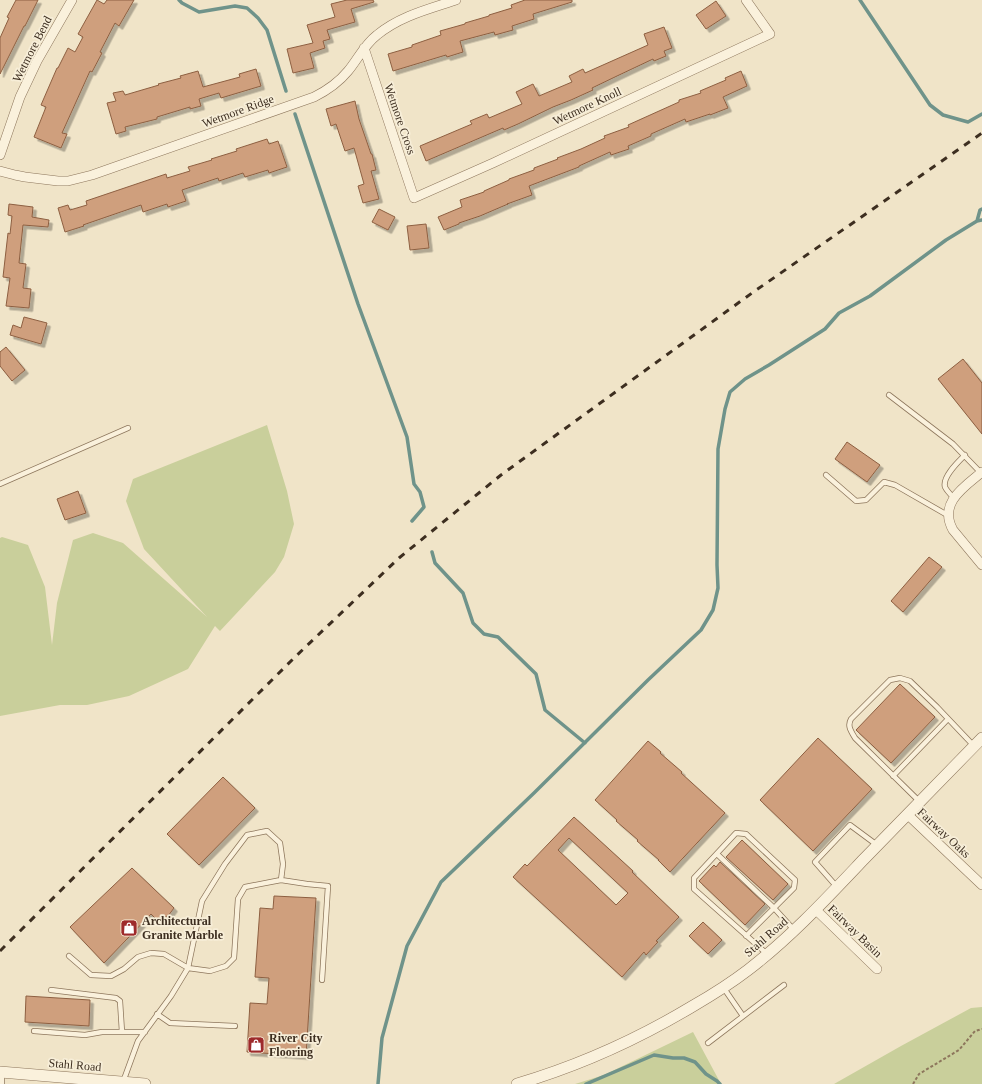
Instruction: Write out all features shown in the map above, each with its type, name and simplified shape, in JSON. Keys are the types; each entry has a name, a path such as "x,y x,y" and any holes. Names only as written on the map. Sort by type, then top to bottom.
{"street":[{"name":"Wetmore Bend","path":"0,155 20,97 37,61 72,0"},
{"name":"Wetmore Ridge","path":"0,171 25,177 58,181 68,181 92,176 314,97 339,82 364,48 377,35 398,21 456,0"},
{"name":"Wetmore Knoll","path":"414,198 493,163 770,34 746,0"},
{"name":"Wetmore Cross","path":"364,48 414,198"},
{"path":"982,472 953,497 948,516 953,530 982,565"},
{"name":"Stahl Road","path":"517,1084 570,1066 628,1041 671,1019 748,970 816,910 877,845 978,742"},
{"name":"Fairway Oaks","path":"907,814 982,885"},
{"name":"Fairway Basin","path":"816,910 877,969"},
{"name":"Stahl Road","path":"1,1072 145,1084"}],"lane":[{"path":"889,395 953,444 982,472"},
{"path":"0,484 128,428"},
{"path":"953,497 944,486 945,481 947,476 965,455"},
{"path":"826,475 856,501 866,500 884,482 895,485 948,516"},
{"path":"919,802 855,738 849,729 851,719 890,680 900,678 910,681 948,719 978,742"},
{"path":"893,776 948,719"},
{"path":"838,887 815,862 850,825 877,845"},
{"path":"123,1082 138,1041 188,968 202,901 225,864 247,835 267,831 280,843 283,864 281,880"},
{"path":"746,936 794,888 795,880 746,834 736,833 694,878 694,889 746,936 767,954"},
{"path":"717,854 774,908 794,931"},
{"path":"69,956 91,975 111,976 124,969 138,957 151,953 164,954 188,968 210,971 226,966 234,958 238,898 245,887 281,880 328,886 322,980"},
{"path":"708,1043 784,985"},
{"path":"723,987 743,1016"},
{"path":"51,990 116,998 120,1002 122,1032"},
{"path":"157,1014 170,1023 235,1026"},
{"path":"34,1031 85,1035 102,1032 145,1032"},
{"path":"1,1072 2,1084"}],"path":[{"path":"913,1084 919,1074 959,1050 975,1031 982,1029"}],"green space":[{"path":"267,425 287,491 294,524 284,557 275,572 220,631 215,626 188,669 129,696 87,705 60,705 0,716 0,538 2,537 28,545 45,587 52,645 57,603 73,540 93,533 123,543 207,617 144,549 126,501 133,479"},
{"path":"982,1007 982,1084 834,1084 971,1008"},
{"path":"693,1032 721,1084 575,1084 604,1075"}],"building":[{"path":"16,0 38,0 0,74 0,38 9,18 7,17"},
{"path":"97,0 104,4 107,0 134,0 119,26 115,23 100,52 102,53 92,72 90,71 62,133 67,134 61,148 34,137 46,107 41,105 57,68 68,48 75,52 83,37 78,34"},
{"path":"347,0 373,0 374,2 351,9 355,22 327,30 330,39 323,41 325,48 310,53 314,68 293,73 287,49 313,43 307,25 335,17 331,4"},
{"path":"525,0 572,0 572,2 533,14 534,19 512,26 513,30 495,35 494,32 460,41 463,52 447,57 446,55 393,71 388,54 412,47 412,45 441,35 440,31 512,8 511,5"},
{"path":"716,1 726,16 706,29 696,15"},
{"path":"664,27 672,48 664,51 666,56 654,61 653,59 592,88 593,90 518,124 504,130 503,128 426,161 420,146 472,124 470,121 487,114 489,118 522,104 516,92 533,84 539,96 572,82 569,76 583,69 585,73 648,45 644,34"},
{"path":"256,69 261,86 221,98 219,93 199,99 201,106 190,109 190,107 157,117 157,119 125,127 126,131 116,134 107,103 116,101 113,93 123,91 125,95 181,78 180,76 198,71 203,87 240,77 239,74"},
{"path":"741,71 747,86 723,97 728,108 686,122 685,119 628,146 629,149 611,155 610,152 579,167 529,186 532,195 444,230 438,217 462,207 460,200 484,192 509,179 534,170 534,168 605,138 604,136 629,127 628,125 679,102 679,100 701,93 700,91 726,80 725,78"},
{"path":"355,101 359,119 372,154 376,170 371,171 379,199 363,203 358,186 364,184 354,148 345,151 336,124 331,126 326,109"},
{"path":"267,139 269,144 278,141 287,167 269,173 268,170 245,177 243,173 219,181 218,178 182,190 186,201 168,207 167,204 143,212 141,205 65,232 58,208 68,205 70,210 87,205 86,201 166,174 167,178 190,171 188,167 212,160 211,159 237,151 236,149"},
{"path":"9,204 33,207 32,217 49,220 48,227 23,225 19,263 26,264 23,288 31,289 29,308 6,306 10,278 3,277 8,233 10,234 12,216 8,215"},
{"path":"379,209 395,217 388,230 372,222"},
{"path":"426,224 429,248 410,250 407,226"},
{"path":"24,317 47,323 41,344 10,335 13,325 21,328"},
{"path":"6,347 25,370 12,381 0,366 0,352"},
{"path":"963,359 982,383 982,434 938,379"},
{"path":"847,442 880,465 867,482 835,459"},
{"path":"78,491 86,513 65,520 57,499"},
{"path":"929,557 942,567 903,612 891,601"},
{"path":"900,684 935,717 891,763 856,730"},
{"path":"818,738 872,789 813,851 760,800"},
{"path":"648,741 725,813 670,872 595,800"},
{"path":"223,777 255,808 199,865 167,834"},
{"path":"574,817 633,871 632,872 679,917 656,941 658,942 646,955 644,952 622,977 513,877 525,864 527,866","holes":["569,838 628,893 616,905 558,850"]},
{"path":"742,840 788,884 773,900 726,857"},
{"path":"720,862 765,904 745,925 699,881 714,865 716,867"},
{"path":"132,868 174,908 168,916 156,919 151,914 104,963 70,927"},
{"path":"274,896 316,898 306,1056 247,1052 250,1003 267,1004 269,978 255,977 260,908 273,909"},
{"path":"703,922 722,940 708,954 689,936"},
{"path":"26,996 90,1000 89,1026 25,1022"}],"waterway":[{"path":"179,0 199,12 235,6 247,8 258,18 267,30 286,91"},
{"path":"860,0 930,105 943,115 968,122 982,114"},
{"path":"295,114 358,304 407,437 414,484 420,492 424,507 412,521"},
{"path":"977,221 980,210 982,209"},
{"path":"378,1084 382,1038 407,946 441,882 701,630 713,610 718,588 718,449 725,409 730,392 745,379 825,329 839,313 870,296 946,240 977,221 982,220"},
{"path":"432,552 435,563 463,593 473,623 484,634 498,637 536,674 545,710 585,743"},
{"path":"586,1084 654,1055 684,1058 695,1062 706,1074 720,1084"}],"railway":[{"path":"0,951 295,657 399,558 501,475 752,293 982,133"}],"place":[{"name":"Architectural Granite Marble","path":"129,928"},
{"name":"River City Flooring","path":"256,1045"}]}
